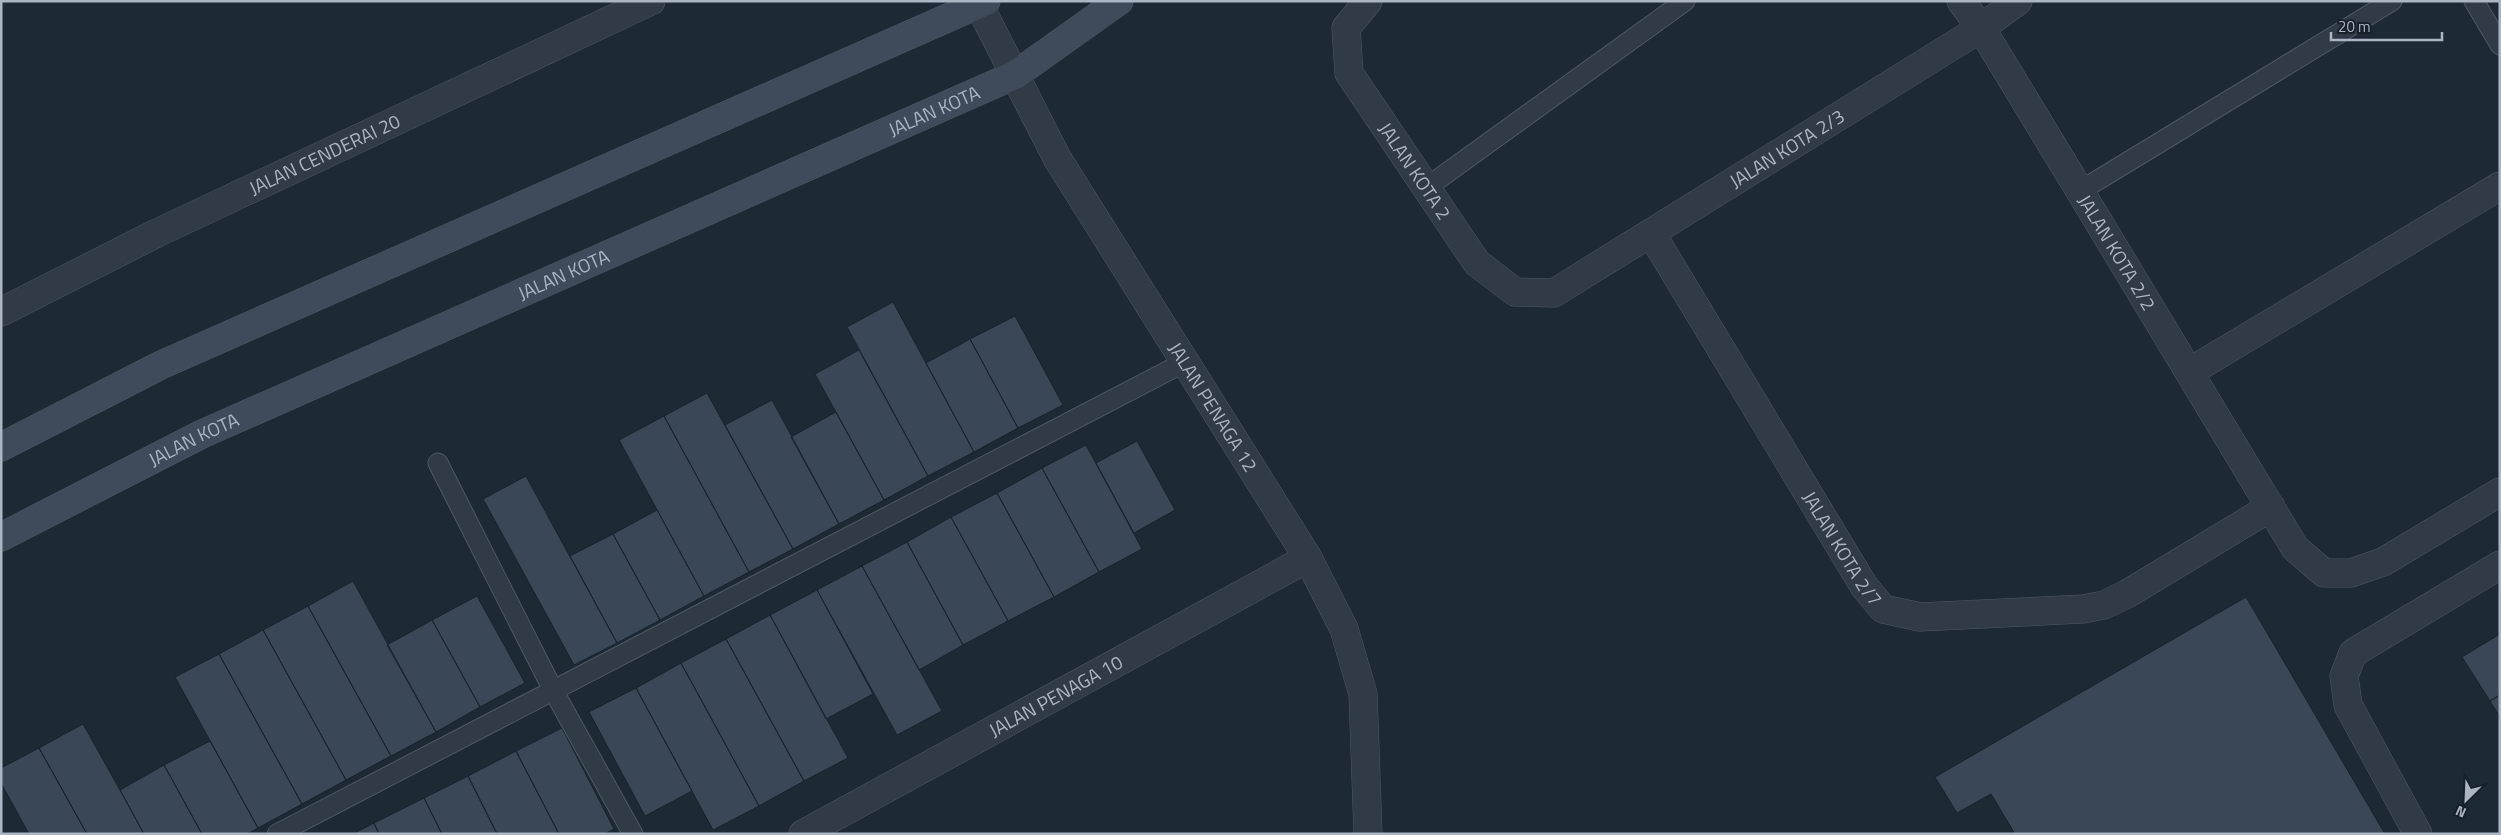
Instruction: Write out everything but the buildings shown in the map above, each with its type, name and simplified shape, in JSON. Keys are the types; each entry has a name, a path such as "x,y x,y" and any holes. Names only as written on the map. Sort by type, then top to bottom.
{"main road":[{"name":"JALAN KOTA","path":"1,537 202,434 1015,75 1119,1"},
{"path":"1,447 161,365 981,3"}],"street":[{"name":"JALAN CENDERAI 20","path":"1,312 158,233 650,1"},
{"name":"JALAN KOTA 2","path":"1368,1 1346,28 1349,73 1477,262 1515,292 1554,293"},
{"name":"JALAN KOTA 2/2","path":"1961,1 1981,28 2191,372 2295,548 2324,573 2351,572 2383,562 2500,492"},
{"name":"JALAN KOTA 2/3","path":"1554,293 1981,28 2018,1"},
{"name":"JALAN PENAGA 12","path":"981,3 1057,158 1308,558 1344,629 1363,694 1368,834"},
{"path":"2191,372 2500,186"},
{"name":"JALAN KOTA 2/7","path":"1651,233 1864,586 1883,608 1920,617 2083,609 2104,605 2127,594 2271,507"},
{"name":"JALAN PENAGA 10","path":"803,834 1308,558"},
{"path":"2418,834 2348,706 2344,676 2353,653 2500,565"}],"lane":[{"path":"1426,188 1685,1"},
{"path":"2080,191 2392,1"},
{"path":"2474,1 2500,45"},
{"path":"277,834 1185,362"},
{"path":"438,463 553,690 634,834"}]}
